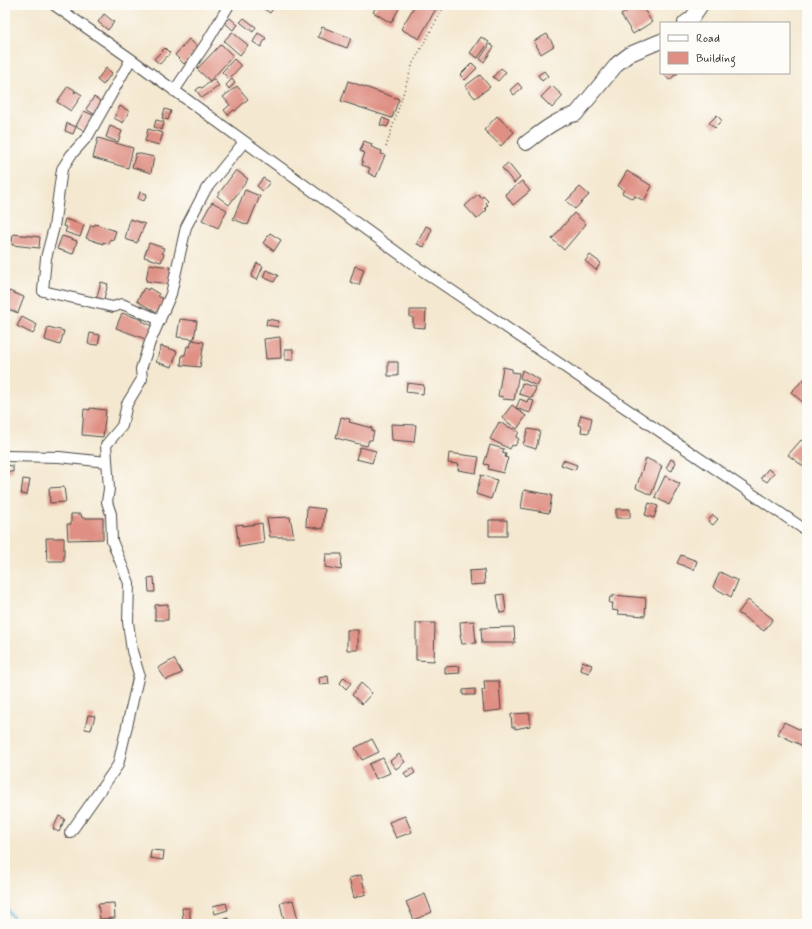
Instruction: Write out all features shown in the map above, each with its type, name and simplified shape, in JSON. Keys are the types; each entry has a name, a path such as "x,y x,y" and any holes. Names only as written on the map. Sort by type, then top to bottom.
{"street":[{"path":"54,5 131,59 420,269 807,531"},
{"path":"174,91 207,42 229,5"},
{"path":"686,22 692,18 701,5"},
{"path":"526,143 548,126 566,116 576,114 618,63 630,54 660,41"},
{"path":"131,59 88,136 71,155 62,169 54,227 46,258 42,291 113,307 122,304 160,320"},
{"path":"70,833 118,765 139,674 132,650 128,622 129,584 112,541 111,514 107,502 109,489 106,445 122,426 127,404 142,379 141,369 150,342 171,294 186,227 206,189 244,142"},
{"path":"5,456 59,457 107,462"}],"path":[{"path":"386,147 413,63 445,5"}],"building":[{"path":"258,5 273,5 275,6 270,13"},
{"path":"377,5 401,5 391,23 373,12"},
{"path":"415,5 438,5 419,39 401,29"},
{"path":"637,5 641,5 652,22 633,34 621,15"},
{"path":"104,14 114,22 108,30 98,22"},
{"path":"230,18 238,25 233,30 225,23"},
{"path":"244,18 256,27 253,32 240,22"},
{"path":"322,27 351,38 347,48 318,37"},
{"path":"232,32 248,45 240,55 224,41"},
{"path":"258,33 266,38 261,47 253,42"},
{"path":"547,34 554,46 541,54 534,41"},
{"path":"481,37 489,42 478,58 470,53"},
{"path":"189,39 199,48 184,64 175,55"},
{"path":"221,44 233,56 210,81 197,69"},
{"path":"490,44 494,47 484,62 480,59"},
{"path":"165,48 170,53 160,64 154,59"},
{"path":"234,59 241,66 229,79 222,72"},
{"path":"472,63 477,68 465,80 460,75"},
{"path":"106,68 112,73 103,85 97,80"},
{"path":"501,68 506,72 498,81 493,77"},
{"path":"544,71 548,76 542,81 538,75"},
{"path":"664,74 677,74 669,80"},
{"path":"480,75 490,87 475,98 465,86"},
{"path":"214,79 219,86 202,98 196,90 200,87 202,88"},
{"path":"232,79 235,83 229,89 226,85"},
{"path":"348,81 399,99 392,118 341,101"},
{"path":"518,83 522,88 514,95 510,90"},
{"path":"68,86 75,90 75,93 76,91 82,95 71,111 57,102"},
{"path":"237,86 248,99 235,111 234,110 228,115 224,110 230,105 223,97"},
{"path":"552,86 563,96 552,108 541,97"},
{"path":"94,97 105,104 97,116 86,109"},
{"path":"120,106 129,111 123,123 114,118"},
{"path":"165,109 171,111 168,120 162,118"},
{"path":"84,111 95,116 87,132 76,126"},
{"path":"717,115 722,121 715,128 709,123"},
{"path":"497,116 514,132 501,146 484,130"},
{"path":"382,118 390,121 387,127 380,125"},
{"path":"156,120 164,122 162,130 154,127"},
{"path":"67,123 76,127 73,134 65,131"},
{"path":"110,126 122,131 118,142 106,137"},
{"path":"148,129 163,133 159,145 145,141"},
{"path":"98,138 133,148 128,168 93,158"},
{"path":"364,141 372,144 371,147 382,151 381,154 385,155 376,177 368,173 370,168 362,165 365,153 360,151"},
{"path":"136,153 154,157 151,173 132,167"},
{"path":"508,163 520,178 514,183 502,168"},
{"path":"236,170 248,179 229,205 217,196"},
{"path":"627,171 652,186 644,201 635,196 633,199 622,193 624,190 618,186"},
{"path":"263,178 270,182 263,191 257,186"},
{"path":"522,181 530,191 513,205 505,194"},
{"path":"580,187 589,195 575,209 566,201"},
{"path":"245,190 260,196 248,225 233,219"},
{"path":"140,192 147,194 144,201 138,199"},
{"path":"478,194 481,198 483,196 488,201 486,203 488,205 485,208 487,210 477,219 465,206"},
{"path":"212,202 227,210 218,228 202,220"},
{"path":"574,213 586,224 564,250 552,239"},
{"path":"65,219 84,225 80,237 65,232 67,227 63,226"},
{"path":"130,219 145,224 137,243 125,239"},
{"path":"95,224 116,231 113,240 110,239 109,244 103,242 103,244 86,238 91,225 94,226"},
{"path":"426,226 432,229 424,247 417,244"},
{"path":"270,233 281,240 274,251 263,243"},
{"path":"13,234 40,237 39,248 12,245"},
{"path":"62,236 77,241 73,254 57,249"},
{"path":"149,243 164,248 162,253 164,254 161,262 144,257"},
{"path":"590,255 601,263 596,270 585,261"},
{"path":"257,263 263,266 257,280 251,277"},
{"path":"149,264 170,267 170,274 172,275 169,284 146,281"},
{"path":"355,266 364,269 359,285 350,282"},
{"path":"266,270 278,275 274,282 263,277"},
{"path":"101,282 108,284 103,302 96,300"},
{"path":"144,288 148,290 149,288 165,300 158,313 137,301"},
{"path":"9,291 24,297 18,313 5,308 5,301"},
{"path":"410,310 426,310 425,328 413,327 413,317 410,317"},
{"path":"122,313 143,320 142,321 154,327 148,340 116,328"},
{"path":"22,317 37,325 33,334 17,326"},
{"path":"180,319 197,321 194,339 177,337"},
{"path":"267,319 279,321 278,327 266,325"},
{"path":"48,327 64,331 60,345 45,340"},
{"path":"90,333 100,335 98,345 88,344"},
{"path":"280,337 281,358 266,359 264,339"},
{"path":"192,340 204,342 200,367 181,365 182,355 185,355 187,346 190,347"},
{"path":"161,346 177,351 172,367 156,362"},
{"path":"285,349 293,349 293,360 285,360"},
{"path":"388,362 398,362 398,376 388,376"},
{"path":"503,367 512,369 512,372 519,373 514,400 502,399 503,397 498,396"},
{"path":"522,370 540,380 537,386 520,378"},
{"path":"807,376 807,406 791,392"},
{"path":"407,383 424,385 423,394 406,392"},
{"path":"522,383 536,388 532,398 519,394"},
{"path":"520,399 527,402 528,399 534,401 530,413 516,408"},
{"path":"512,405 526,416 517,429 502,418"},
{"path":"90,408 106,410 103,437 82,435 84,409 90,410"},
{"path":"581,415 592,418 589,433 581,432 582,426 578,425"},
{"path":"341,417 350,419 349,422 372,428 372,431 374,431 372,440 369,440 367,446 336,438"},
{"path":"499,422 519,432 516,437 519,439 515,446 512,445 510,449 490,439"},
{"path":"391,424 416,425 414,442 392,440"},
{"path":"528,429 540,431 536,449 523,445"},
{"path":"801,440 807,444 807,469 788,455"},
{"path":"490,445 504,449 502,453 506,454 505,457 508,458 503,473 488,469 489,465 484,464"},
{"path":"360,447 376,451 372,463 356,459"},
{"path":"449,453 479,457 476,473 458,470 459,464 448,463"},
{"path":"646,458 662,466 651,495 636,488"},
{"path":"671,459 676,462 672,471 666,468"},
{"path":"563,460 577,465 575,470 561,465"},
{"path":"5,465 13,466 13,472 5,471"},
{"path":"768,469 774,473 767,482 761,478"},
{"path":"481,475 497,480 491,499 476,494"},
{"path":"665,476 680,484 669,505 655,497"},
{"path":"23,479 30,480 27,495 21,494"},
{"path":"64,487 66,502 50,503 49,488"},
{"path":"524,490 552,495 549,513 521,508"},
{"path":"649,503 658,506 654,518 645,515"},
{"path":"307,507 325,509 323,529 306,526"},
{"path":"616,509 630,509 630,518 616,518"},
{"path":"71,514 81,514 82,518 103,518 103,539 68,540 67,524 71,524"},
{"path":"713,515 718,519 713,525 708,521"},
{"path":"290,517 294,537 270,537 267,518"},
{"path":"489,520 507,520 507,536 489,536"},
{"path":"262,523 264,543 239,547 236,525 243,524 243,526"},
{"path":"46,538 64,538 64,561 47,561"},
{"path":"326,554 342,554 341,570 325,567"},
{"path":"681,555 697,561 694,570 677,563"},
{"path":"484,570 485,584 470,585 469,571"},
{"path":"720,572 738,581 731,597 713,587"},
{"path":"154,577 155,592 149,592 148,578"},
{"path":"504,594 506,612 500,613 497,595"},
{"path":"613,595 646,598 645,616 618,614 618,611 612,610 613,603 609,603 610,597 613,597"},
{"path":"748,600 773,619 764,631 738,613"},
{"path":"168,604 168,620 155,620 155,605"},
{"path":"474,621 476,643 462,644 460,622"},
{"path":"416,623 435,623 434,661 416,660"},
{"path":"514,627 515,643 482,643 481,628"},
{"path":"347,630 358,630 358,650 347,650"},
{"path":"174,659 182,673 166,680 158,668"},
{"path":"582,661 592,665 589,673 580,670"},
{"path":"459,666 460,673 445,674 445,667"},
{"path":"328,676 329,684 320,685 319,678"},
{"path":"344,677 351,683 346,689 340,683"},
{"path":"484,681 499,681 501,710 484,712 482,690 485,690"},
{"path":"361,683 372,693 362,704 352,695"},
{"path":"475,689 475,695 463,695 463,690"},
{"path":"530,713 530,726 515,729 515,727 512,727 511,714"},
{"path":"88,715 95,716 91,730 85,729"},
{"path":"784,722 807,733 807,743 805,747 778,734"},
{"path":"372,739 379,752 362,760 355,748"},
{"path":"399,754 405,762 396,769 390,761"},
{"path":"383,758 390,773 376,779 369,764"},
{"path":"412,768 415,773 407,778 404,773"},
{"path":"59,816 65,819 59,832 53,829"},
{"path":"405,816 412,832 396,838 389,822"},
{"path":"151,850 164,851 163,860 150,858"},
{"path":"361,875 366,894 354,898 349,878"},
{"path":"425,894 432,912 414,920 406,902"},
{"path":"293,900 298,920 285,924 280,903"},
{"path":"114,903 115,918 100,919 98,904"},
{"path":"226,903 228,910 215,914 213,906"},
{"path":"182,908 190,908 190,921 183,921"},
{"path":"228,918 229,924 214,924 213,922"}],"waterway":[{"path":"5,906 17,924"}]}
